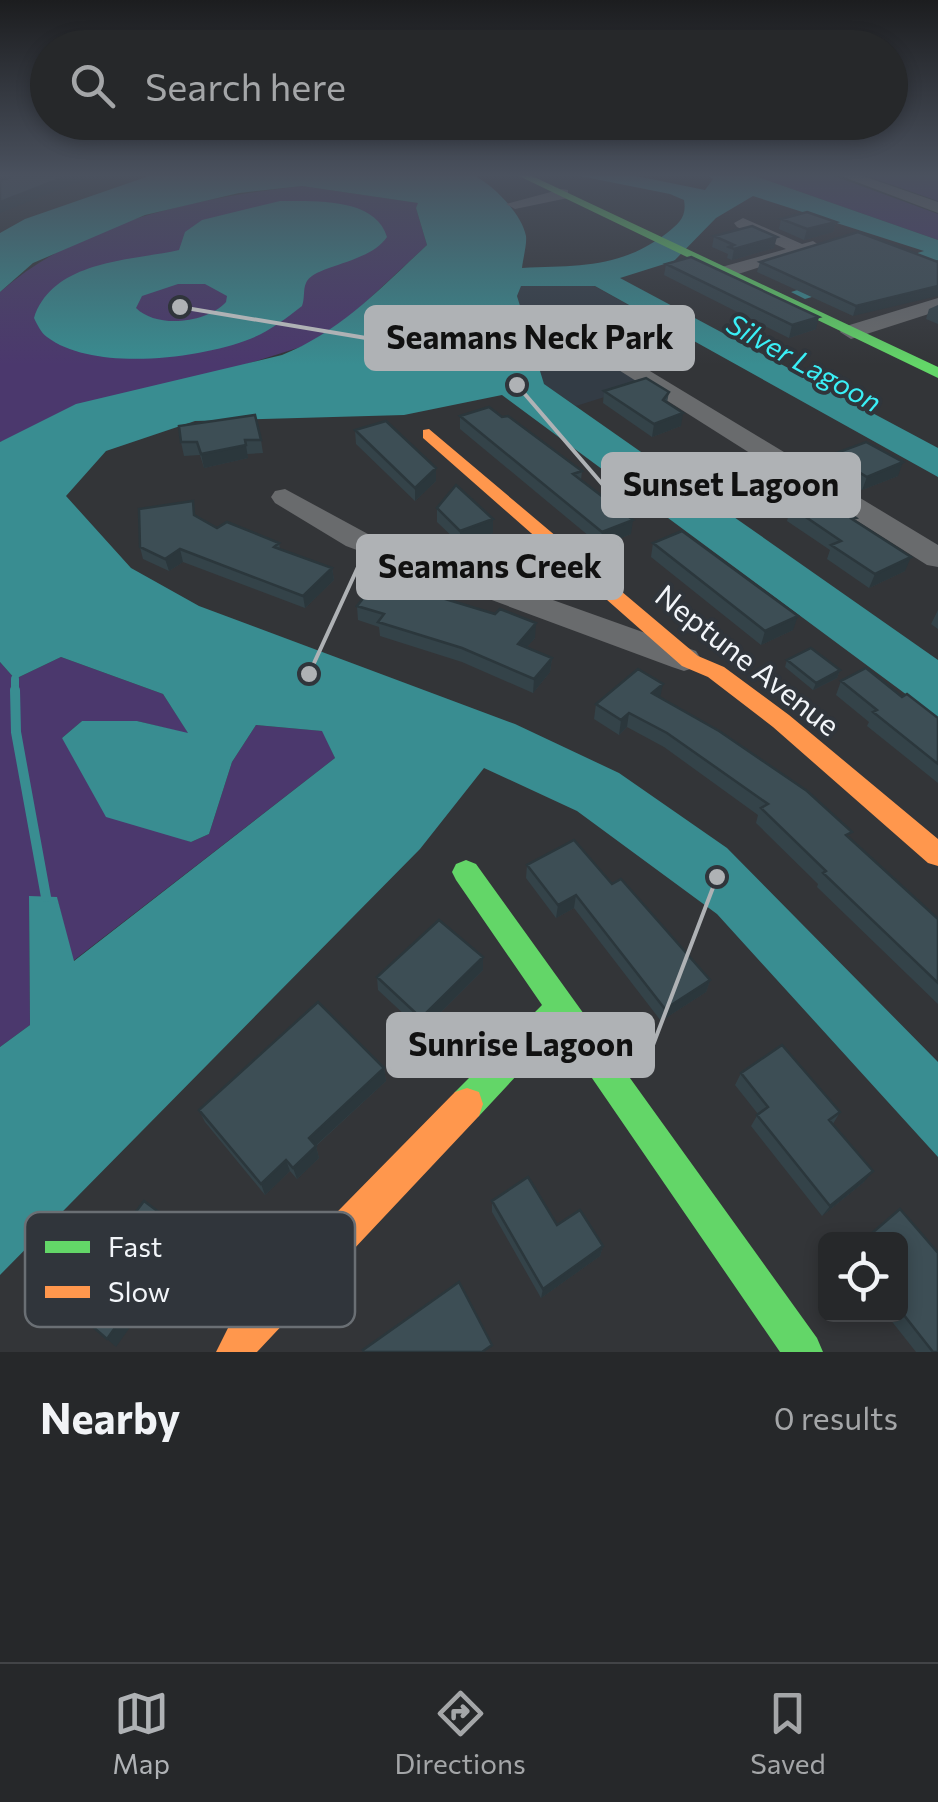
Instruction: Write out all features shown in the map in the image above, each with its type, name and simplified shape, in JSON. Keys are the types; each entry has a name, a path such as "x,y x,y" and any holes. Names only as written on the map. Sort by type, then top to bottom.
{"street":[{"path":"657,239 938,374"},
{"path":"779,239 803,250"},
{"path":"725,272 833,242"},
{"path":"851,332 938,304"},
{"path":"592,344 938,558"},
{"name":"Neptune Avenue","path":"428,434 690,660 716,672 781,722 938,856"},
{"path":"285,496 357,540 690,660"},
{"path":"466,872 804,1352"},
{"path":"355,1220 560,1008"},
{"path":"236,1352 252,1327"}],"shaded area":[{"path":"84,239 425,239 427,245 343,323 307,345 0,442 0,292"},
{"path":"520,286 594,286 670,328 603,348 655,381 576,406 543,384 517,296"},
{"path":"61,657 163,694 189,734 137,721 82,721 62,738 167,833 191,842 209,834 232,762 256,725 323,731 335,758 73,961 57,898 29,897 30,1025 0,1047 0,662 15,679"}],"water":[{"path":"0,239 89,239 33,263 0,292"},
{"path":"183,239 385,239 368,253 311,277 305,285 302,306 277,324 250,339 203,352 147,359 91,355 47,337 34,318 44,299 75,274 95,266 179,250","holes":["178,284 205,284 227,296 218,309 182,321 156,319 136,308 142,296"]},
{"path":"425,239 526,239 522,268 598,263 632,253 657,239 695,239 674,261 620,278 938,448 938,477 595,286 521,286 517,296 544,384 938,660 938,718 502,395 404,415 195,421 106,451 66,496 131,568 199,606 515,724 619,773 727,848 938,1062 938,1157 717,914 577,811 484,768 420,849 62,1212 25,1212 25,1250 0,1275 0,1047 30,1025 29,896 57,897 74,961 335,758 322,731 256,725 232,762 209,834 191,842 106,817 62,738 82,721 137,721 188,733 163,694 61,657 15,679 0,662 0,442 76,404 282,355 323,334 359,307 427,245"},
{"path":"887,239 938,240 938,260 805,299 791,292 924,251"}],"building":[{"path":"721,239 769,239 729,247 734,245"},
{"path":"835,239 877,239 938,262 938,286 856,306 760,262"},
{"path":"691,257 819,317 792,325 666,264"},
{"path":"646,378 669,392 663,400 683,413 654,424 604,391"},
{"path":"489,407 502,417 508,416 582,471 573,474 633,520 602,532 460,416"},
{"path":"255,415 261,440 245,440 246,445 201,454 197,442 181,442 179,426"},
{"path":"386,421 436,468 415,488 355,430"},
{"path":"866,442 903,462 867,477 831,455"},
{"path":"456,485 493,519 460,531 437,508"},
{"path":"821,495 911,557 875,574 831,545 841,541 791,507"},
{"path":"193,501 194,515 217,528 227,522 279,543 274,547 332,568 303,596 180,549 165,559 140,547 139,509"},
{"path":"682,531 798,616 765,631 653,543"},
{"path":"377,581 495,614 500,609 536,623 518,644 552,658 534,679 462,648 378,622 384,614 357,606"},
{"path":"811,648 840,670 816,683 787,660"},
{"path":"866,668 902,697 907,694 938,718 938,764 841,681"},
{"path":"638,669 663,684 652,693 719,731 807,791 852,832 846,835 938,919 938,983 761,808 768,804 667,733 629,713 621,720 596,704"},
{"path":"574,840 612,884 621,879 710,980 665,1009 576,895 558,905 527,865"},
{"path":"439,920 483,957 421,1018 377,977"},
{"path":"318,1002 384,1068 309,1138 316,1146 293,1168 286,1160 261,1184 199,1110"},
{"path":"782,1045 840,1112 829,1120 873,1171 830,1206 757,1115 768,1107 741,1073"},
{"path":"528,1177 557,1225 580,1210 603,1246 543,1289 492,1201"},
{"path":"144,1201 159,1212 136,1212"},
{"path":"900,1209 938,1253 938,1352 933,1352 908,1320 908,1232 873,1232"},
{"path":"459,1282 492,1345 482,1352 364,1352 363,1350"},
{"path":"93,1327 116,1327 107,1339"}],"waterway":[{"path":"15,679 15,690"},
{"path":"15,690 16,732 46,897"}],"traffic: fast":[{"path":"657,239 938,373"},
{"path":"466,872 803,1352"},
{"path":"467,1104 560,1008"}],"traffic: slow":[{"path":"429,434 690,661 716,672 781,721 938,855"},
{"path":"355,1220 467,1104"},
{"path":"236,1352 252,1327"}],"place":[{"name":"Seamans Neck Park","path":"180,307"},
{"name":"Sunset Lagoon","path":"517,385"},
{"name":"Seamans Creek","path":"309,674"},
{"name":"Sunrise Lagoon","path":"717,877"}],"water label":[{"name":"Silver Lagoon","path":"804,363"}]}
